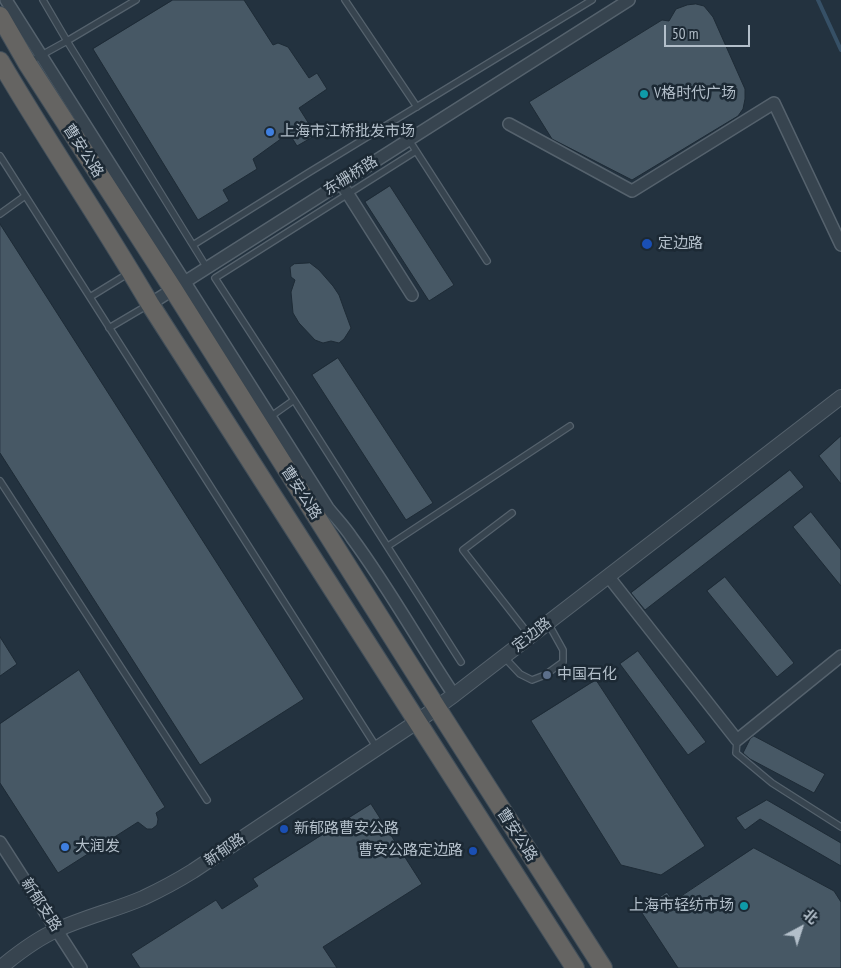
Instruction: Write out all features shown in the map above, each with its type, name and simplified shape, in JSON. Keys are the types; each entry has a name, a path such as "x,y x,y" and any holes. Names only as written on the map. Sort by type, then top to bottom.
{"highway":[{"name":"曹安公路","path":"0,16 34,59 264,421 436,708 603,968"},
{"name":"曹安公路","path":"0,61 50,145 150,304 575,968"}],"street":[{"path":"6,0 34,59"},
{"name":"东栅桥路","path":"150,304 629,0"},
{"path":"509,124 632,191 774,103 841,246"},
{"path":"341,183 412,295"},
{"name":"定边路","path":"436,708 841,397"},
{"path":"264,421 374,569 434,667 454,695"},
{"path":"608,576 737,740 841,656"},
{"name":"新郁路","path":"0,968 36,941 57,930 142,898 193,871 436,708"},
{"name":"新郁支路","path":"0,842 81,968"}],"lane":[{"path":"43,0 207,268"},
{"path":"34,59 136,0"},
{"path":"345,0 417,107"},
{"path":"193,245 592,0"},
{"path":"409,140 487,261"},
{"path":"416,151 215,278 462,662"},
{"path":"0,156 377,748"},
{"path":"0,214 26,196"},
{"path":"90,297 131,272"},
{"path":"109,328 150,304"},
{"path":"264,421 294,400"},
{"path":"388,546 570,426"},
{"path":"0,481 207,800"},
{"path":"512,513 463,550 530,636"},
{"path":"504,657 520,674 532,680 545,675 563,662 563,650 548,622"},
{"path":"737,740 736,753 772,784 841,827"}],"building":[{"path":"173,0 244,0 273,45 278,43 288,47 309,78 317,73 327,89 299,108 316,135 297,146 289,133 253,159 257,169 223,190 229,201 198,220 93,49"},
{"name":"V格时代广场","path":"696,4 704,6 713,17 745,89 743,109 738,116 632,180 552,139 529,102 662,20 669,21 676,9"},
{"path":"390,186 454,285 429,301 365,202"},
{"path":"0,224 304,699 200,765 0,453"},
{"path":"310,263 319,270 339,295 351,328 339,343 331,341 323,343 315,340 299,323 293,313 291,292 295,280 291,277 290,267 294,264"},
{"path":"338,358 433,503 406,520 312,375"},
{"path":"841,436 841,484 819,456"},
{"path":"790,470 804,487 645,610 631,593"},
{"path":"811,512 841,550 841,586 793,527"},
{"path":"725,577 794,663 777,677 707,591"},
{"path":"0,637 17,664 0,676"},
{"path":"638,651 706,742 688,755 620,664"},
{"path":"79,670 165,807 156,813 157,825 152,829 147,829 138,822 58,873 0,783 0,724"},
{"path":"596,680 705,846 661,875 621,865 531,721"},
{"path":"754,736 825,774 814,793 750,759 743,753 750,739"},
{"path":"767,800 841,843 841,866 760,819 745,830 736,818"},
{"path":"371,804 422,884 323,947 337,968 140,968 131,954 216,900 222,909 258,886 253,879"},
{"name":"上海市轻纺市场","path":"754,848 834,891 841,902 841,968 678,968 640,910 667,892 673,901"}],"waterway":[{"path":"818,0 841,50"}],"place":[{"name":"V格时代广场","path":"644,94"},
{"name":"上海市江桥批发市场","path":"270,132"},
{"name":"定边路","path":"647,244"},
{"name":"中国石化","path":"547,675"},
{"name":"新郁路曹安公路","path":"284,829"},
{"name":"大润发","path":"65,847"},
{"name":"曹安公路定边路","path":"473,851"},
{"name":"上海市轻纺市场","path":"744,906"}]}
